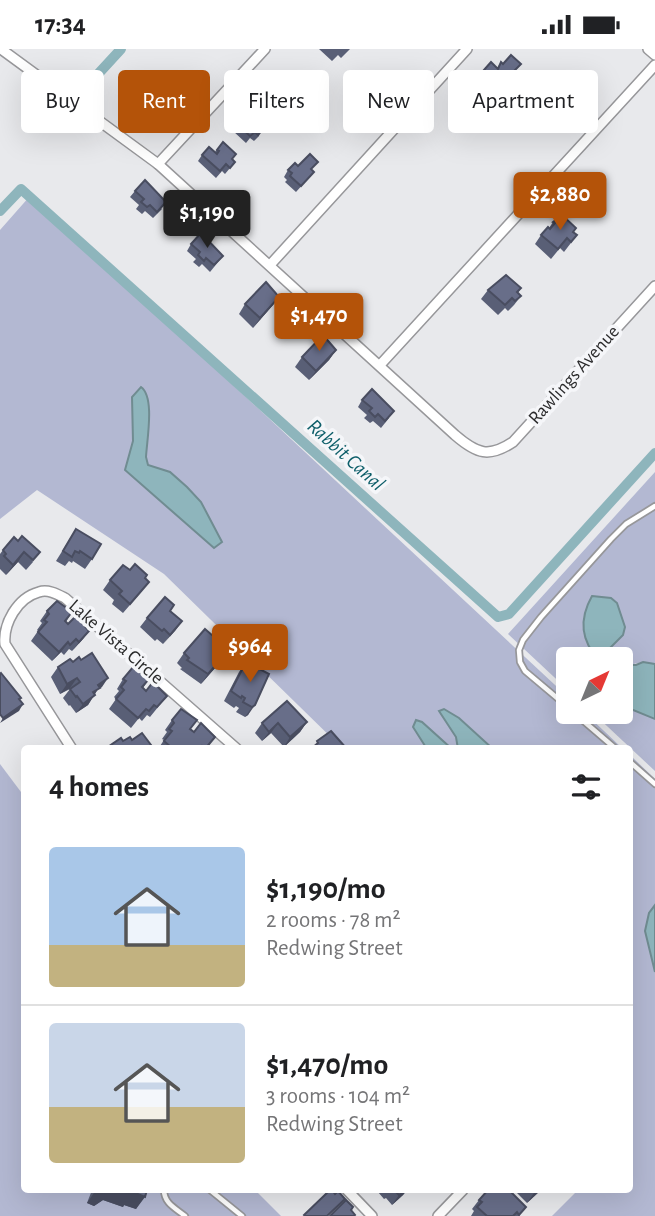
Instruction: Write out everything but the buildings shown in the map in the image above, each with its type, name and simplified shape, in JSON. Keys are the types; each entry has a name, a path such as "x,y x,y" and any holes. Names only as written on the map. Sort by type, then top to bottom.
{"street":[{"path":"1,49 158,164 380,365 655,65"},
{"path":"158,164 265,49"},
{"path":"270,265 467,49"},
{"path":"648,49 655,55"},
{"name":"Rawlings Avenue","path":"380,365 465,443 486,453 499,451 513,442 655,286"},
{"name":"Lake Vista Circle","path":"69,745 5,644 4,632 8,619 27,598 40,591 53,592 65,598 232,745"},
{"path":"350,1193 372,1216"},
{"path":"438,1216 460,1193"}],"lane":[{"path":"556,697 525,671 520,662 519,650 523,640 611,539 626,524 655,506"},
{"path":"588,725 611,745"},
{"path":"633,765 655,784"},
{"path":"164,1193 168,1203 185,1216"},
{"path":"214,1193 242,1216"}],"shaded area":[{"path":"30,196 556,686 556,725 598,725 619,745 339,745 164,574 37,490 0,519 0,230"},
{"path":"141,387 148,400 149,409 146,457 148,465 170,472 201,502 222,542 214,548 125,470 133,441 132,397"},
{"path":"655,472 655,664 634,664 634,647 610,647 625,627 617,604 603,597 592,596 595,647 556,647 556,679 508,634"},
{"path":"592,596 611,598 617,603 625,627 623,635 611,647 588,645 584,621"},
{"path":"643,662 655,664 655,719 634,710 636,665"},
{"path":"444,709 459,718 489,745 457,745 456,737 439,711"},
{"path":"634,710 655,719 655,771 633,750 633,745 627,745 606,725 634,725"},
{"path":"416,720 422,722 448,745 424,745 413,727"},
{"path":"633,758 655,779 655,1216 552,1216 575,1193 633,1193"},
{"path":"0,764 21,792 21,1193 258,1193 281,1216 0,1216"},
{"path":"655,905 655,972 645,931 649,913"}],"waterway":[{"path":"102,70 121,49"},
{"name":"Rabbit Canal","path":"0,211 21,189 498,617 509,614 655,453"}]}
